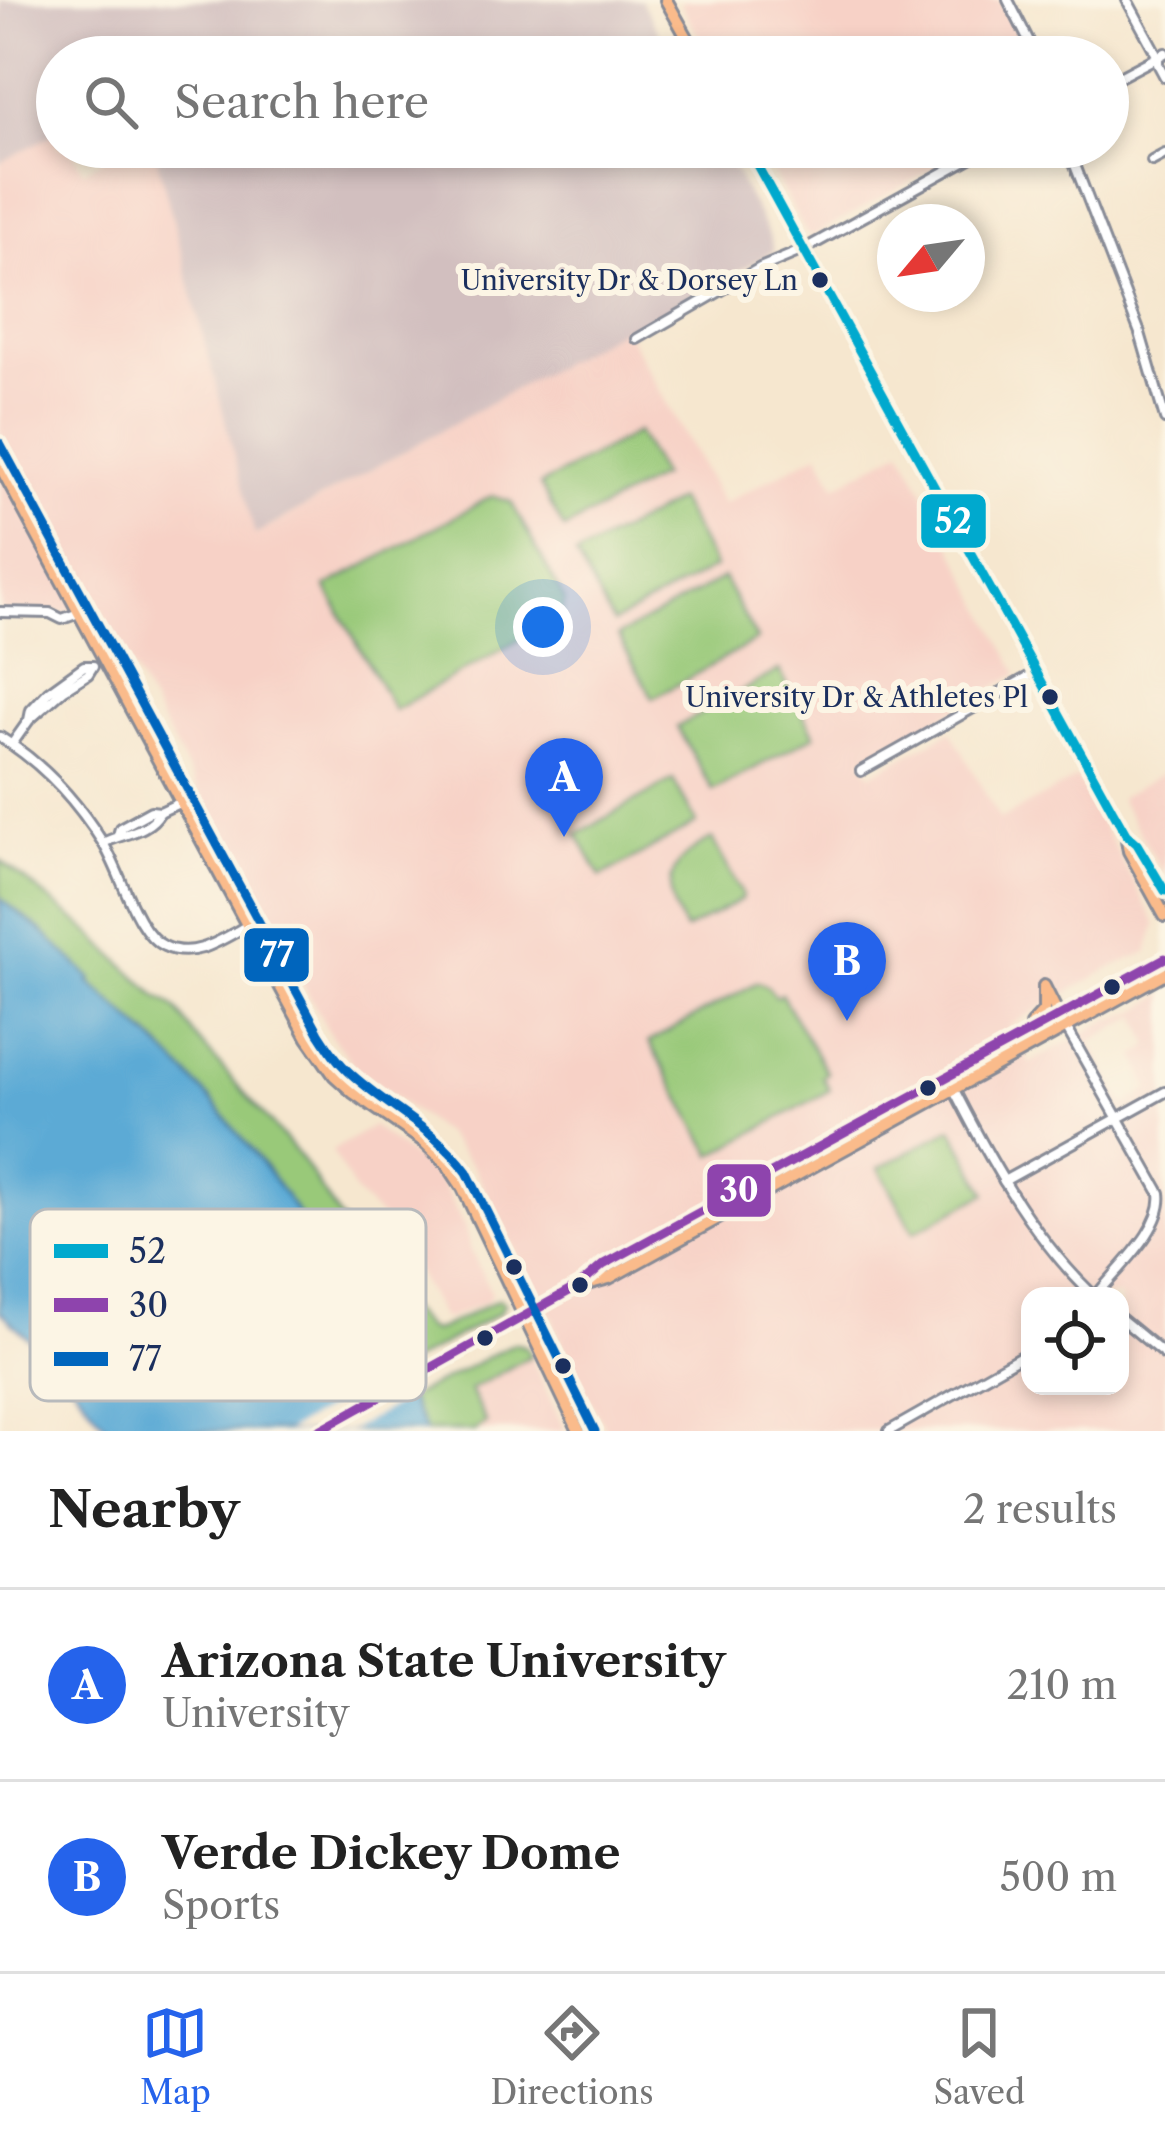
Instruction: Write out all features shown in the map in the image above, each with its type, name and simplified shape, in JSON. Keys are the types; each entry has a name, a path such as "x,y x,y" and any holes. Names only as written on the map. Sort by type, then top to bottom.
{"main road":[{"path":"667,0 687,36"},
{"path":"758,168 1126,834 1129,851 1165,916"},
{"path":"0,442 105,660 181,802 253,922"},
{"path":"0,466 253,922 308,1038 334,1075 423,1142 455,1176 595,1431"},
{"path":"1126,834 1138,844 1165,891"},
{"path":"580,1286 602,1265 1165,958"},
{"path":"426,1371 580,1286 609,1278 1165,973"},
{"path":"1044,986 1065,1000 1108,987"},
{"path":"1044,986 1060,1014"},
{"path":"1018,1036 1044,1011 1044,986"},
{"path":"1014,1056 1023,1042 1056,1024 1060,1014"},
{"path":"529,1313 579,1431"},
{"path":"318,1431 372,1401"}],"street":[{"path":"1008,0 1026,36"},
{"path":"1126,0 1161,55"},
{"path":"1161,55 1158,64 1165,77"},
{"path":"1129,72 1161,55"},
{"path":"1152,161 1165,154"},
{"path":"637,339 760,268 803,250 952,168"},
{"path":"1076,168 1140,333 1165,419"},
{"path":"0,612 50,613 62,619 79,613"},
{"path":"12,744 63,690 105,660"},
{"path":"861,770 1037,672"},
{"path":"0,737 63,790 103,843 141,924 160,944 198,950 253,922"},
{"path":"103,843 118,835 125,837 181,802"},
{"path":"1066,1026 1160,1193 1162,1207 1102,1287"},
{"path":"947,1076 1004,1180 1048,1247 1086,1287"},
{"path":"1004,1180 1165,1092"},
{"path":"1129,1325 1165,1355"},
{"path":"889,1431 1021,1357"}],"shaded area":[{"path":"0,0 641,0 661,36 36,36 36,143 0,163"},
{"path":"1000,0 1019,36 698,36 680,3"},
{"path":"36,143 36,168 160,168 256,535 624,327 723,504 819,453 836,486 902,449 1018,674 862,761 871,774 951,731 1000,820 1077,778 1156,924 1148,952 1114,966 1009,1026 1030,1063 1165,994 1165,1431 607,1431 555,1320 474,1168 444,1133 357,1069 330,1034 96,601 63,612 0,612 0,163","holes":["1138,1016 1150,1046 1136,1056 1149,1090 1128,1103 1091,1042"]},
{"path":"159,168 733,168 774,251 628,335 623,328 255,535"},
{"path":"770,168 935,168 812,236"},
{"path":"1165,772 1165,876 1119,798"},
{"path":"372,1126 424,1166 441,1183 464,1225 491,1293 487,1301 442,1318 426,1289 426,1209 372,1209 356,1194 332,1151"},
{"path":"530,1356 565,1431 474,1431 486,1423 469,1390"}],"green space":[{"path":"637,432 661,476 564,529 540,485"},
{"path":"492,496 511,502 565,601 560,617 394,710 326,587"},
{"path":"678,500 715,567 613,623 576,556"},
{"path":"723,578 757,640 653,698 618,636"},
{"path":"779,670 815,735 713,791 677,727"},
{"path":"673,780 697,823 601,877 577,834"},
{"path":"712,839 741,900 685,930 672,901 672,877 686,856"},
{"path":"0,860 177,1011 301,1158 334,1209 295,1209 213,1102 158,1043 88,981 44,933 0,898"},
{"path":"758,982 775,997 781,994 827,1073 822,1077 830,1090 713,1155 649,1042"},
{"path":"952,1128 987,1193 914,1232 879,1168"},
{"path":"499,1299 504,1304 499,1313 426,1354 426,1328 440,1329"},
{"path":"515,1343 526,1347 530,1356 470,1390 486,1423 474,1431 425,1431 410,1401 426,1401 426,1389"}],"water":[{"path":"0,898 44,933 200,1088 294,1209 30,1209 30,1339 0,1311"},
{"path":"86,1401 409,1401 425,1431 110,1431"}],"pier":[{"path":"341,1401 403,1401 348,1431 287,1431"}],"transit line":[{"name":"52","path":"759,168 1113,811 1165,891"},
{"name":"77","path":"0,443 319,1033 348,1071 441,1143 467,1172 595,1431"},
{"name":"30","path":"426,1371 580,1285 603,1265 1165,958"},
{"name":"30","path":"318,1431 372,1401"}],"place":[{"name":"University Dr & Dorsey Ln","path":"820,280"},
{"name":"University Dr & Athletes Pl","path":"1050,697"},
{"name":"Arizona State University","path":"564,837"},
{"name":"Verde Dickey Dome","path":"847,1021"}]}
